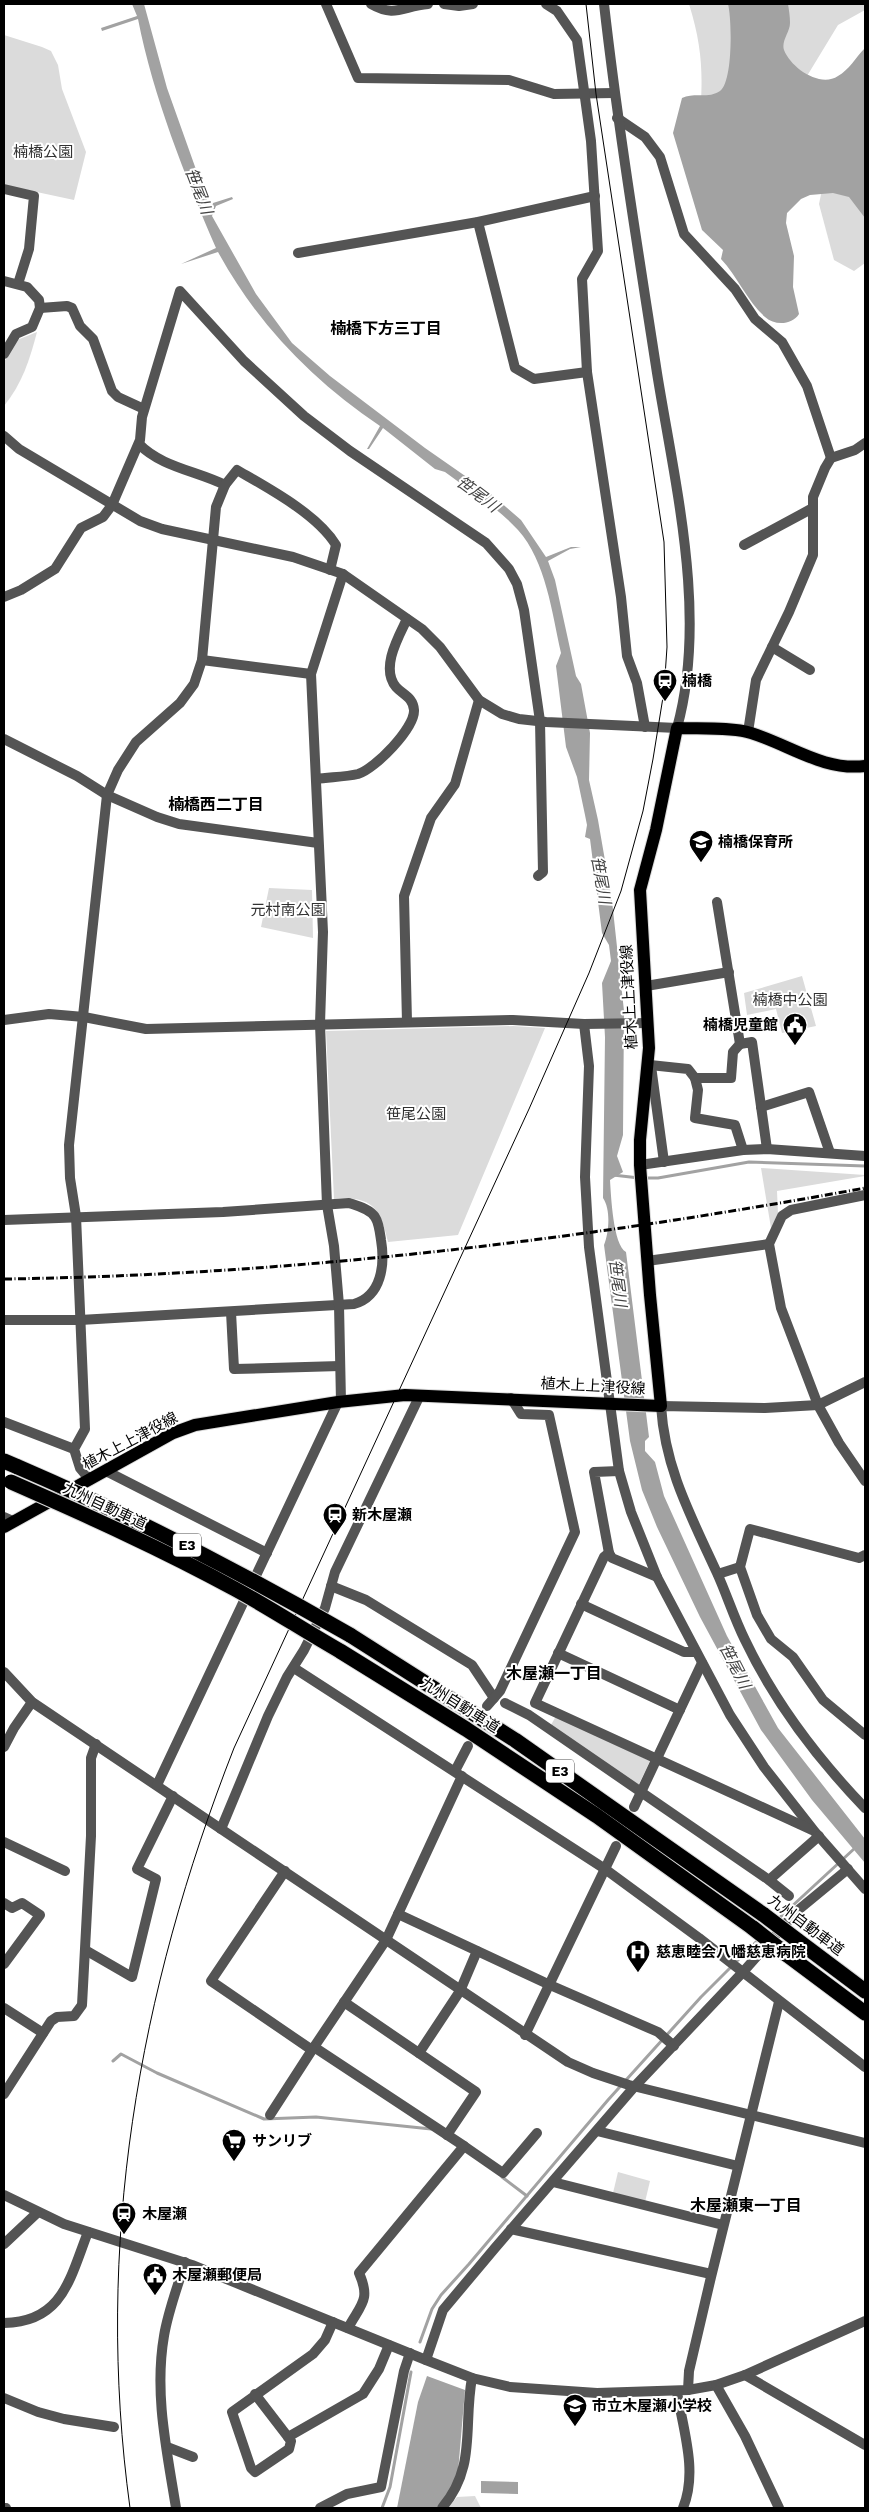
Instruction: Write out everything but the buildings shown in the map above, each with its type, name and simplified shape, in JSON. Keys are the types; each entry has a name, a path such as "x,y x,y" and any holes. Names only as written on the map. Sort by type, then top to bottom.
{"highway":[{"name":"九州自動車道","path":"11,1464 93,1499 176,1539 245,1575 350,1635 515,1740 764,1915 865,1991"},
{"name":"九州自動車道","path":"7,1481 88,1516 236,1590 340,1651 466,1729 597,1816 753,1928 865,2014"}],"main road":[{"path":"677,728 748,732 773,740 831,765 865,766"},
{"name":"植木上上津役線","path":"7,1522 90,1480 173,1433 195,1425 339,1402 420,1395 658,1406 640,1165 640,1140 650,1059 643,1023 646,986 640,890 656,830 677,728"}],"street":[{"path":"326,4 358,78 509,80 554,94 614,93"},
{"path":"371,4 383,11 400,12 428,4"},
{"path":"444,4 459,6 473,4"},
{"path":"546,4 557,7 577,40 591,141 598,251 582,279 587,372 621,597 627,656 637,684 641,726"},
{"path":"4,436 19,448 140,522 293,557 343,574 422,629 440,647 479,700 502,714 519,719 543,721 677,728 684,703 688,663 686,566 617,118 604,4"},
{"path":"617,118 645,137 660,157 684,234 735,289 755,319 782,342 807,386 832,458"},
{"path":"4,189 34,196 29,249 18,284"},
{"path":"298,253 478,222 595,196"},
{"path":"478,222 515,368 534,379 587,372"},
{"path":"4,281 18,284 34,292 40,300 40,308 32,327 16,334 4,354"},
{"path":"4,597 28,586 55,569 81,528 103,517 112,505 139,444 144,409 180,291 244,361 304,416 350,451 486,543 510,569 524,610 543,721 543,872 538,876"},
{"path":"40,308 67,306 72,308 80,326 93,339 112,391 118,397 144,409"},
{"path":"748,732 756,680 813,554 811,509 813,497 824,468 832,458 855,450 865,443"},
{"path":"139,444 158,459 204,475 225,485"},
{"path":"90,1480 80,1468 74,1449 85,1429 76,1216 70,1178 69,1145 107,795 118,770 136,742 180,703 194,684 202,660 216,507 225,485 237,470 295,506 327,532 336,545 330,570"},
{"path":"744,545 811,509"},
{"path":"157,1785 339,1402 339,1305 334,1246 327,1205 320,1024 323,932 311,674 343,574"},
{"path":"316,779 360,773 393,748 412,719 414,712 413,703 396,686 392,679 391,651 407,619"},
{"path":"772,647 810,670"},
{"path":"202,660 311,674"},
{"path":"407,1022 404,896 431,818 455,784 479,700"},
{"path":"4,739 77,776 107,795 157,817 180,824 318,843"},
{"path":"718,902 740,1044"},
{"path":"646,986 729,972"},
{"path":"4,1020 49,1014 84,1017 146,1029 513,1020 587,1024 643,1023"},
{"path":"587,1024 589,1098 586,1207 613,1404 618,1471 631,1512 657,1577 730,1715 759,1759 817,1834 865,1889"},
{"path":"695,1078 731,1078 734,1052 740,1044 752,1042 767,1149"},
{"path":"664,1162 650,1059 688,1070 695,1078 698,1090 696,1118 734,1125 743,1150"},
{"path":"761,1107 809,1092 830,1153"},
{"path":"640,1165 743,1150 767,1149 865,1156"},
{"path":"865,1195 791,1210 782,1216 769,1244 781,1308 818,1404 839,1443 865,1481"},
{"path":"4,1220 223,1212 348,1203 364,1208 375,1217 384,1258 378,1282 365,1301 339,1305 80,1320 4,1320"},
{"path":"647,1262 769,1244"},
{"path":"231,1312 234,1370 340,1366"},
{"path":"865,1382 818,1404 765,1408 658,1406 663,1438 688,1512 718,1574 744,1639 794,1724 832,1774 865,1808"},
{"path":"221,1829 268,1716 325,1608 335,1572 420,1395"},
{"path":"487,1706 500,1691 575,1532 549,1415 521,1414 511,1398"},
{"path":"4,1422 74,1449"},
{"path":"106,1471 268,1553"},
{"path":"618,1471 594,1472 609,1553 612,1558 657,1577"},
{"path":"865,1556 859,1558 750,1529 740,1567 757,1615 771,1639 793,1657 823,1700 865,1735"},
{"path":"529,1714 604,1557 609,1553"},
{"path":"718,1574 740,1567"},
{"path":"331,1586 366,1600 472,1665 494,1698"},
{"path":"581,1604 684,1652 696,1652"},
{"path":"558,1653 680,1710"},
{"path":"634,1807 702,1663"},
{"path":"294,1668 605,1869 726,1958 779,2002 865,2066"},
{"path":"4,1672 32,1702 285,1871 525,2035 568,2062 632,2086 865,2143"},
{"path":"4,1747 32,1702"},
{"path":"505,1703 529,1714 769,1880 789,1896"},
{"path":"534,1703 817,1834"},
{"path":"4,2094 42,2033 52,2021 57,2018 74,2016 82,2005 87,1951 91,1836 91,1758 96,1744"},
{"path":"270,2115 386,1940 459,1773 468,1746"},
{"path":"87,1951 132,1977 156,1879 137,1870 172,1796"},
{"path":"769,1880 817,1834"},
{"path":"4,1842 65,1871"},
{"path":"525,2035 616,1846"},
{"path":"426,2360 443,2310 596,2131 667,2040 740,1970 842,1863"},
{"path":"285,1871 211,1981 503,2173 537,2133"},
{"path":"4,1903 12,1908 22,1903 40,1915 4,1964"},
{"path":"398,1914 667,2040"},
{"path":"419,2053 460,1991 477,1951"},
{"path":"344,2002 476,2092 447,2135"},
{"path":"688,2390 689,2371 711,2274 779,2002"},
{"path":"4,2008 42,2033"},
{"path":"596,2131 738,2166"},
{"path":"348,2328 366,2297 366,2289 359,2273 464,2146"},
{"path":"553,2182 723,2225"},
{"path":"4,2195 37,2213 88,2232 186,2262 472,2378 510,2387 547,2391 677,2392 716,2385 745,2375 865,2321"},
{"path":"4,2244 37,2213"},
{"path":"512,2229 711,2274"},
{"path":"4,2323 36,2317 43,2314 56,2303 64,2294 88,2232"},
{"path":"176,2508 160,2382 164,2336 186,2262"},
{"path":"256,2394 292,2444 289,2449 258,2472 253,2470 232,2412 256,2394 317,2350 325,2340 333,2322"},
{"path":"288,2437 363,2394 379,2370 389,2345"},
{"path":"320,2508 347,2494 381,2487 404,2370 410,2353"},
{"path":"745,2375 865,2445"},
{"path":"442,2508 454,2494 461,2478 466,2455 472,2378"},
{"path":"716,2385 745,2436 779,2508"},
{"path":"677,2392 690,2478 687,2498 683,2508"},
{"path":"4,2398 64,2419 114,2427"},
{"path":"167,2447 193,2457"}],"green space":[{"path":"689,4 865,4 865,10 838,25 790,104 699,131 701,97 700,52"},
{"name":"楠橋公園","path":"4,35 51,51 58,65 62,89 86,152 74,200 4,185"},
{"path":"865,173 865,263 854,271 834,260 819,204 823,185"},
{"path":"37,332 25,371 16,389 4,406 4,362 17,340"},
{"name":"元村南公園","path":"269,888 312,890 313,938 261,927"},
{"name":"楠橋中公園","path":"802,976 816,1026 782,1033 776,1009 747,1015 744,993"},
{"name":"笹尾公園","path":"513,1026 545,1028 458,1235 388,1242 382,1220 372,1206 357,1200 334,1199 326,1031"},
{"path":"761,1168 865,1176 777,1191 778,1214 771,1228"},
{"path":"556,1716 650,1761 638,1786 551,1725"},
{"path":"618,2172 650,2181 645,2202 613,2193"},
{"path":"475,2496 481,2508 448,2508 457,2497"}],"water":[{"name":"笹尾川","path":"132,4 144,4 167,88 209,206 211,207 213,203 232,197 233,199 216,206 212,216 256,294 292,343 330,376 425,448 491,494 521,520 546,557 571,547 581,547 570,549 548,561 555,580 576,676 581,684 590,733 589,780 612,901 624,1011 623,1135 617,1156 623,1172 610,1180 615,1230 622,1248 626,1252 649,1437 645,1441 645,1451 655,1462 664,1496 727,1636 778,1728 865,1839 865,1863 812,1800 761,1730 700,1617 657,1527 642,1490 630,1441 604,1245 608,1221 606,1203 603,1198 605,1037 602,983 611,961 609,945 602,933 590,839 585,837 587,825 585,815 577,777 566,747 556,666 561,653 542,572 528,543 510,522 492,506 445,472 435,469 383,428 369,449 367,449 380,426 332,390 288,349 251,304 218,252 181,264 216,248 193,193 161,106 144,48 138,19 102,31 101,28 137,16"},
{"path":"728,4 788,4 790,23 783,47 784,50 799,69 815,78 823,80 838,76 849,67 865,48 865,218 849,197 833,193 810,195 801,199 787,213 786,223 794,256 793,287 799,314 796,318 783,323 769,320 759,311 721,259 723,250 702,230 673,133 682,98 711,95 720,91 724,85 730,50"},
{"path":"427,2376 465,2390 458,2472 448,2494 436,2508 397,2508 418,2402"},
{"path":"481,2481 518,2482 518,2494 481,2493"}],"waterway":[{"path":"645,1178 658,1178 749,1162 865,1166"},
{"path":"613,1175 639,1178"},
{"path":"777,1920 855,1848"},
{"path":"420,2342 432,2309 441,2295 608,2100 701,1997 759,1939"},
{"path":"113,2061 121,2054 157,2073 264,2119 316,2117 431,2129"},
{"path":"502,2177 527,2196"},
{"path":"382,2508 390,2487 411,2372"}],"tram line":[{"path":"130,2508 120,2410 118,2313 122,2217 132,2121 149,2027 172,1933 200,1840 234,1748 529,1109 589,973 621,891 643,811 653,759 664,691 667,647 664,542 596,94 586,4"}],"railway":[{"path":"4,1279 221,1270 436,1252 651,1224 865,1188"}],"place":[{"name":"楠橋","path":"665,702"},
{"name":"楠橋保育所","path":"701,863"},
{"name":"楠橋児童館","path":"795,1046"},
{"name":"新木屋瀬","path":"335,1536"},
{"name":"慈恵睦会八幡慈恵病院","path":"638,1973"},
{"name":"サンリブ","path":"234,2162"},
{"name":"木屋瀬","path":"124,2235"},
{"name":"木屋瀬郵便局","path":"155,2296"},
{"name":"市立木屋瀬小学校","path":"575,2427"}],"district":[{"name":"楠橋下方三丁目","path":"386,328"},
{"name":"楠橋西二丁目","path":"216,804"},
{"name":"木屋瀬一丁目","path":"554,1673"},
{"name":"木屋瀬東一丁目","path":"746,2205"}]}
